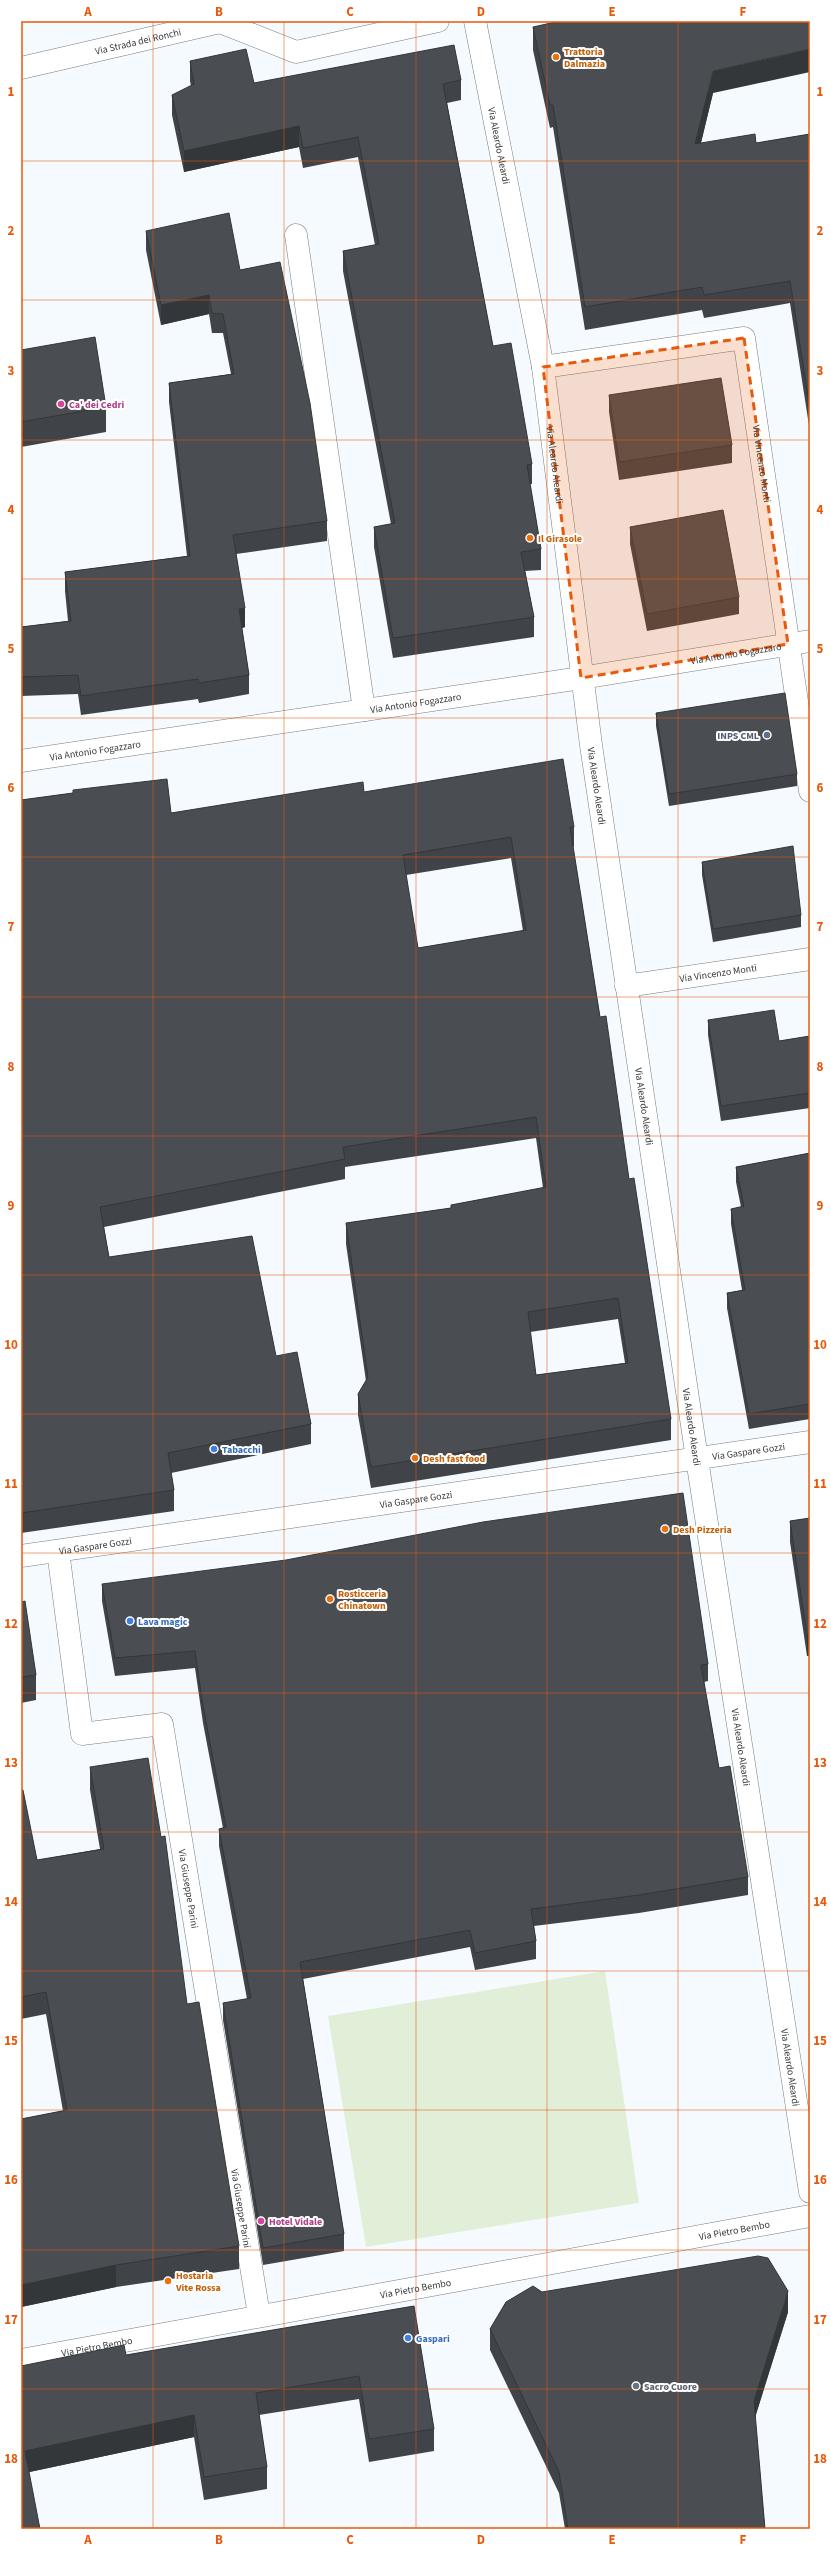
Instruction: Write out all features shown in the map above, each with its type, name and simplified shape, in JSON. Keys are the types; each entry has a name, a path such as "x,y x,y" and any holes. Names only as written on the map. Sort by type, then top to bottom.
{"street":[{"name":"Via Strada dei Ronchi","path":"21,68 220,22 296,52 438,21"},
{"name":"Via Aleardo Aleardi","path":"475,21 542,367 581,678 626,986 810,2192"},
{"path":"296,235 364,710"},
{"name":"Via Vincenzo Monti","path":"542,367 744,338 810,791"},
{"name":"Via Antonio Fogazzaro","path":"21,761 581,678 810,641"},
{"name":"Via Vincenzo Monti","path":"626,986 810,959"},
{"name":"Via Gaspare Gozzi","path":"21,1556 810,1442"},
{"name":"Via Giuseppe Parini","path":"58,1551 82,1734 162,1724 259,2315"},
{"name":"Via Pietro Bembo","path":"21,2360 259,2315 810,2216"}],"highlighted area":[{"path":"744,338 788,644 581,678 543,367"}],"green space":[{"path":"605,1971 639,2203 366,2247 328,2016"}],"building":[{"path":"560,21 810,21 810,49 713,71 695,144 755,134 756,143 810,134 810,409 790,281 704,295 702,287 585,307 553,105 550,105 533,27"},
{"path":"454,45 461,80 443,84 493,346 511,343 532,464 527,465 541,549 521,552 534,617 393,638 374,527 395,523 343,251 379,244 358,137 303,148 299,126 184,151 172,95 194,84 190,61 246,49 254,83"},
{"path":"229,213 240,270 280,262 310,403 327,521 233,535 245,608 239,609 249,675 199,683 198,679 81,696 78,675 21,677 21,627 71,621 65,572 190,556 169,383 234,374 223,314 212,313 209,295 161,305 146,231"},
{"name":"Ca' dei Cedri","path":"95,337 106,407 21,422 21,350"},
{"path":"721,378 732,445 619,462 609,395"},
{"path":"723,510 739,597 647,614 630,527"},
{"path":"785,693 797,774 669,794 656,713"},
{"path":"563,759 574,827 570,827 600,1017 606,1016 629,1179 634,1178 671,1419 371,1467 358,1394 368,1377 346,1223 451,1208 451,1205 546,1187 536,1117 343,1147 345,1159 100,1207 109,1257 252,1236 276,1356 297,1352 311,1424 168,1453 174,1490 21,1513 21,800 73,793 73,790 167,779 171,813 363,782 364,792","holes":["511,837 526,930 418,948 403,855","618,1298 628,1363 536,1375 528,1312"]},
{"path":"793,846 801,915 713,929 702,862"},
{"path":"774,1010 779,1041 810,1036 810,1093 721,1106 708,1020"},
{"path":"810,1153 810,1404 749,1414 727,1293 745,1290 731,1209 744,1206 736,1167"},
{"path":"683,1493 708,1664 701,1665 719,1768 730,1766 748,1877 639,1895 531,1909 536,1941 475,1953 470,1930 300,1962 344,2234 263,2248 223,2003 251,1998 219,1829 226,1827 203,1706 195,1651 115,1658 102,1584 286,1560 483,1522"},
{"path":"810,1518 810,1635 807,1635 790,1521"},
{"path":"25,1601 36,1675 21,1677 21,1602"},
{"path":"148,1758 161,1837 165,1836 187,2004 199,2002 239,2246 116,2265 21,2285 21,2119 67,2110 46,1992 21,1997 21,1790 23,1790 37,1860 104,1849 90,1767"},
{"name":"Sacro Cuore","path":"758,2256 768,2258 788,2291 754,2401 765,2529 568,2529 559,2472 490,2329 506,2302 533,2286 542,2292"},
{"path":"414,2306 434,2429 369,2439 359,2376 256,2393 267,2467 204,2477 194,2415 25,2451 40,2529 21,2529 21,2366 124,2345 126,2355"}],"place":[{"name":"Trattoria Dalmazia","path":"556,57"},
{"name":"Ca' dei Cedri","path":"61,404"},
{"name":"Il Girasole","path":"530,538"},
{"name":"INPS CML","path":"767,735"},
{"name":"Tabacchi","path":"214,1449"},
{"name":"Desh fast food","path":"415,1458"},
{"name":"Desh Pizzeria","path":"665,1529"},
{"name":"Rosticceria Chinatown","path":"330,1599"},
{"name":"Lava magic","path":"130,1621"},
{"name":"Hotel Vidale","path":"261,2221"},
{"name":"Hostaria Vite Rossa","path":"168,2281"},
{"name":"Gaspari","path":"408,2338"},
{"name":"Sacro Cuore","path":"636,2386"}]}
